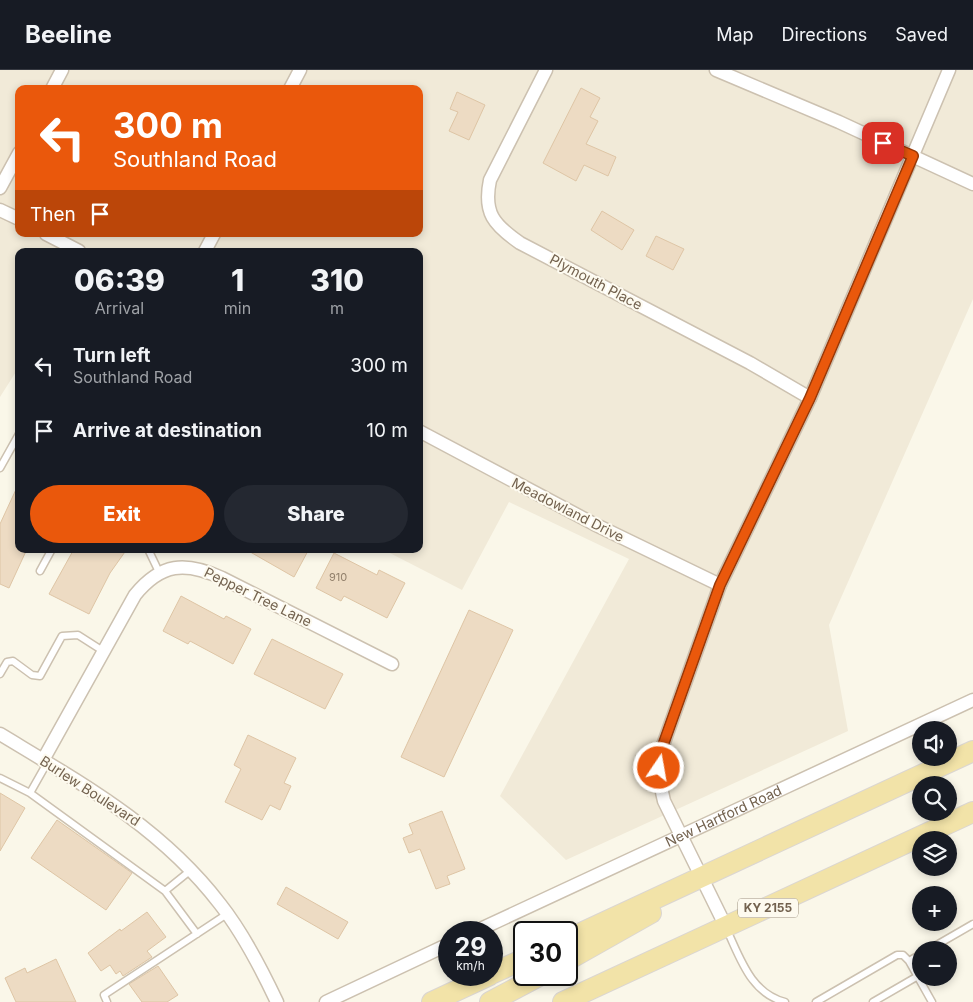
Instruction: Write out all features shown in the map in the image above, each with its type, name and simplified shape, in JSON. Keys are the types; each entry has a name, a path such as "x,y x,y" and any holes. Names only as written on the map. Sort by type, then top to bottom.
{"main road":[{"path":"578,934 973,751"},
{"name":"KY 2155","path":"563,1002 973,812"},
{"path":"578,954 650,913 701,877"},
{"path":"432,1002 467,986"},
{"path":"490,1002 520,986"}],"street":[{"path":"54,85 62,70"},
{"path":"292,85 300,70"},
{"name":"Plymouth Place","path":"546,70 490,180 487,194 488,208 494,220 505,232 520,243 750,363 810,398"},
{"path":"716,70 839,122 973,184"},
{"path":"726,927 664,802 659,768 662,748 720,585 810,398 949,70"},
{"path":"0,188 15,160"},
{"path":"0,210 15,217"},
{"path":"52,237 73,248"},
{"name":"Meadowland Drive","path":"423,433 594,524 720,585"},
{"name":"Pepper Tree Lane","path":"159,572 175,567 191,567 207,571 392,664"},
{"path":"45,761 135,595 146,582 159,572"},
{"name":"New Hartford Road","path":"498,921 973,700"},
{"name":"Burlew Boulevard","path":"0,734 107,800 171,850 191,870 228,914 240,932 277,1002"},
{"path":"326,1002 438,949"}],"lane":[{"path":"0,468 15,441"},
{"path":"40,571 50,553"},
{"path":"150,553 159,572"},
{"path":"0,674 8,662 13,661 32,675 40,676 62,636 78,635 103,651"},
{"path":"30,793 45,761"},
{"path":"0,778 30,793 166,892 196,934"},
{"path":"166,892 191,870"},
{"path":"107,1002 104,995 228,914"},
{"path":"944,941 973,924"},
{"path":"726,927 745,969 756,986 780,1001 785,1002"},
{"path":"816,1002 897,955 904,955 912,966"},
{"path":"873,1002 912,979"},
{"path":"923,986 932,1002"}],"shaded area":[{"path":"0,70 973,70 973,299 829,625 848,731 566,860 500,796 629,559 509,502 462,590 390,553 423,553 423,248 15,248 15,373 0,397"}],"building":[{"path":"581,88 600,98 590,117 598,121 586,144 616,157 608,176 584,165 576,181 543,163"},
{"path":"457,92 485,105 469,140 449,131 458,112 450,109"},
{"path":"602,211 634,230 622,250 591,230"},
{"path":"656,236 684,249 673,270 646,256"},
{"path":"15,492 15,553 25,553 9,588 0,584 0,524"},
{"path":"72,553 124,553 110,573 89,614 49,594"},
{"path":"252,553 307,553 294,577"},
{"path":"334,553 377,575 379,570 405,583 387,618 344,596 341,601 316,588"},
{"path":"181,596 224,619 226,616 251,629 233,664 190,641 188,644 163,631"},
{"path":"469,610 513,630 444,777 401,757"},
{"path":"272,639 343,674 325,709 254,674"},
{"path":"248,735 296,758 284,783 291,786 280,810 270,805 262,820 225,802 241,769 234,765"},
{"path":"0,793 25,808 0,851"},
{"path":"442,811 465,869 447,876 450,884 436,889 420,849 409,853 403,838 413,834 409,824"},
{"path":"57,820 132,873 106,910 31,858"},
{"path":"286,887 348,922 338,939 277,904"},
{"path":"147,912 166,937 147,951 152,957 123,976 120,971 116,974 110,965 101,971 88,953"},
{"path":"56,959 76,1002 16,1002 5,978 25,968 27,973"},
{"path":"158,966 178,995 167,1002 142,1002 129,984"}],"route":[{"path":"659,768 662,748 720,585 810,398 913,156 883,143"}]}
